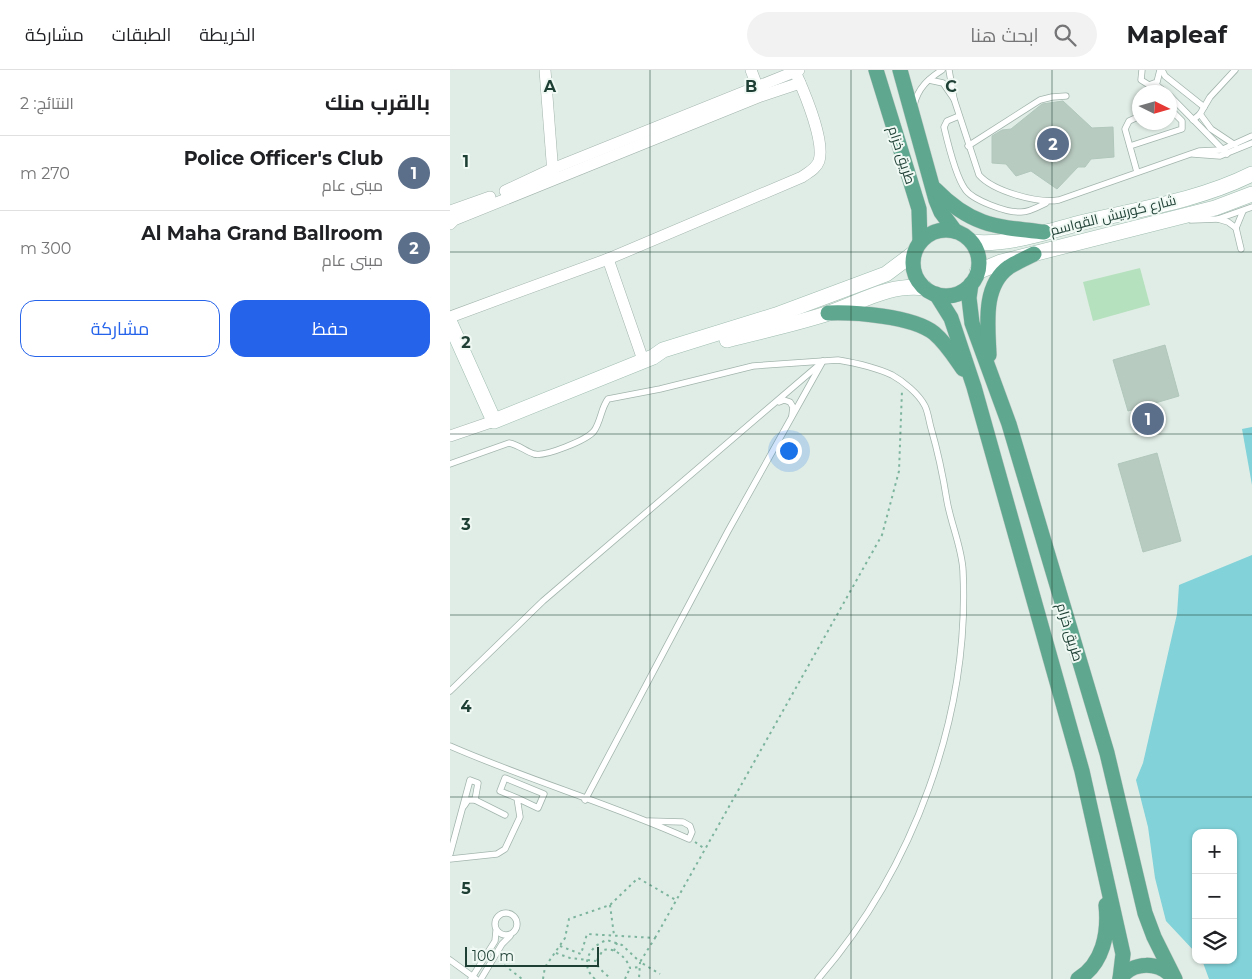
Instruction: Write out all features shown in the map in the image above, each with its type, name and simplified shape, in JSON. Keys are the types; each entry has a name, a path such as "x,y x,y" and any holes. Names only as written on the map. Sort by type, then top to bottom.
{"main road":[{"name":"طريق خزام","path":"876,70 920,209 917,248"},
{"name":"طريق خزام","path":"900,70 941,212 955,231"},
{"path":"932,185 949,204 979,221 997,227 1044,232"},
{"path":"942,230 955,231 972,242 977,251 974,278 961,292 949,296 930,291 916,278 913,266 917,248 930,233 942,230"},
{"path":"990,371 988,311 995,282 1008,267 1034,254"},
{"name":"طريق خزام","path":"974,278 970,312 1009,424 1107,753 1145,913 1174,979"},
{"name":"طريق خزام","path":"930,291 953,323 974,387 1082,771 1123,954 1120,979"},
{"path":"828,314 864,314 913,324 932,332 947,345 974,387"},
{"path":"1078,979 1090,972 1099,956 1105,938 1107,915 1102,859"},
{"path":"1120,979 1133,968 1146,965 1158,967 1174,979"}],"street":[{"path":"545,70 553,174"},
{"path":"752,70 759,92"},
{"path":"450,211 553,174 798,75 819,141 819,160 815,168 802,177 608,259 450,317"},
{"path":"450,224 553,174"},
{"name":"شارع كورنيش القواسم","path":"972,242 993,242 1044,232 1211,191 1252,174"},
{"name":"شارع كورنيش القواسم","path":"974,278 987,266 1157,224 1215,208 1252,194"},
{"path":"450,436 494,421 648,358 663,350 776,315 886,274 899,266 917,248"},
{"path":"608,259 648,358"},
{"path":"648,358 664,357 828,314 891,289 904,286 930,291"},
{"path":"450,323 494,421"}],"lane":[{"path":"916,125 914,107 916,98 927,81 942,70"},
{"path":"949,70 954,99 968,146 976,169 983,180 1029,199 1049,201"},
{"path":"1142,70 1140,77 1143,83 1149,85 1155,84 1161,70"},
{"path":"1161,70 1165,76 1204,107"},
{"path":"1193,120 1200,114 1233,70"},
{"path":"927,81 935,80 943,83 954,99"},
{"path":"968,146 1040,100 1066,96"},
{"path":"1177,103 1225,151"},
{"path":"1200,114 1211,129 1235,147"},
{"path":"959,116 947,121 944,127 962,183 970,195 1008,211 1018,213 1029,211 1049,201 1193,154 1215,157 1235,147 1252,143"},
{"path":"1130,146 1182,129 1182,121 1177,116"},
{"path":"1132,119 1128,121 1126,126 1138,172"},
{"path":"1235,147 1252,136"},
{"name":"شارع كورنيش القواسم","path":"1157,224 1218,219 1252,206"},
{"path":"1241,249 1236,228 1239,217 1244,210"},
{"path":"1218,219 1228,222 1236,228"},
{"path":"450,691 543,601 823,360"},
{"path":"585,800 728,531 823,360"},
{"path":"450,464 509,444 518,445 534,454 557,450 589,435 595,430 602,406 608,399 660,389 753,366 823,360 838,360 866,366 894,376 925,405 940,462 950,519 963,570 959,659 950,710 936,768 916,822 895,866 866,916 837,957 818,979"},
{"path":"775,403 784,400 790,402 793,407 792,418"},
{"path":"450,746 585,800 648,820 689,839 692,832 690,826 683,822 648,820"},
{"path":"505,778 544,794 538,808 517,798 500,791 505,778"},
{"path":"450,854 470,780 478,783 475,800"},
{"path":"450,859 497,854 505,849 520,817 517,798"},
{"path":"462,809 468,800 475,800 505,814"},
{"path":"450,960 473,978 495,941 496,931 494,924 498,916 509,913 517,921 516,929 502,944 481,979"},
{"path":"496,931 503,936 511,935"}],"path":[{"path":"639,979 640,962 882,535 899,472 902,382"},
{"path":"689,839 705,849"},
{"path":"543,979 545,967 556,953 568,928 569,918 610,905 638,878 676,900"},
{"path":"610,905 614,935"},
{"path":"560,946 581,954 587,934 655,938"},
{"path":"595,979 587,969 586,961 593,947 599,942 607,940 617,943 632,952 640,962 660,974"},
{"path":"614,951 617,943"},
{"path":"596,961 603,950 614,951 627,961 630,968 625,979"},
{"path":"556,953 586,961 596,961"},
{"path":"495,958 522,979"},
{"path":"596,961 599,968 611,979"},
{"path":"630,968 641,967"}],"green space":[{"path":"1140,268 1150,305 1093,321 1083,282"}],"water":[{"path":"1252,427 1252,485 1242,429"},
{"path":"1252,555 1252,979 1209,979 1203,964 1237,964 1237,829 1192,829 1192,949 1166,921 1155,878 1148,827 1136,780 1143,763 1177,614 1179,585"}],"building":[{"path":"1063,101 1092,128 1113,127 1114,157 1091,159 1085,167 1078,167 1057,189 1031,171 1016,176 1006,164 992,163 992,136 1002,130 1011,129 1042,104"},
{"path":"1165,345 1179,396 1128,411 1113,360"},
{"path":"1157,453 1181,541 1143,552 1118,464"}],"place":[{"name":"Al Maha Grand Ballroom","path":"1053,144"},
{"name":"Police Officer's Club","path":"1148,419"}]}
